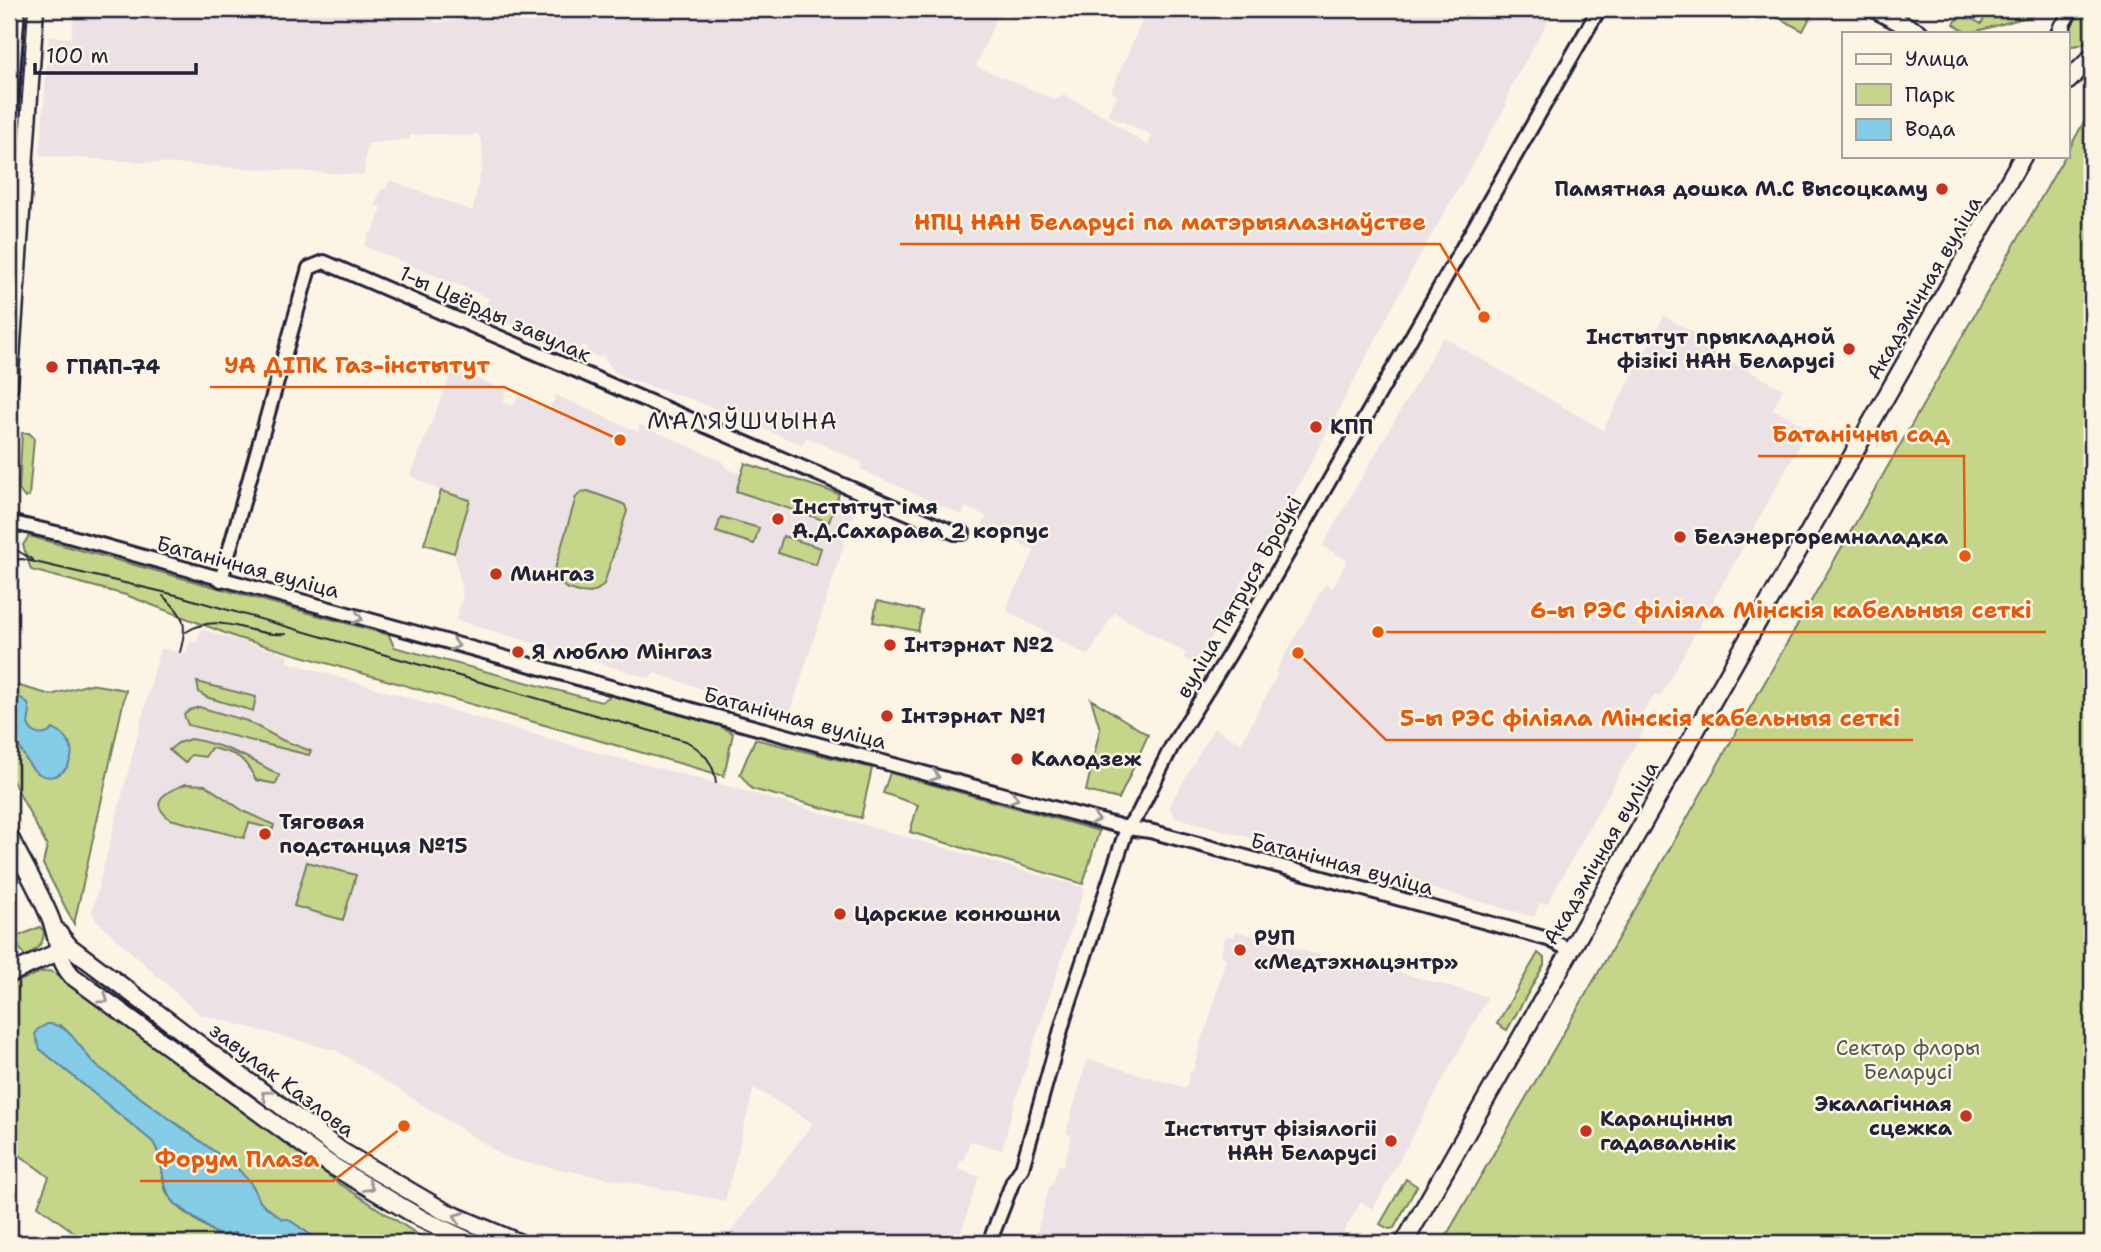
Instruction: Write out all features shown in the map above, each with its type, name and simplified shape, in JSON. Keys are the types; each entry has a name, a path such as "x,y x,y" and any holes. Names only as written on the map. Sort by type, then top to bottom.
{"main road":[{"path":"9,97 16,9"},
{"path":"9,387 35,9"},
{"path":"1874,9 1918,32"},
{"path":"2070,79 2092,57"},
{"name":"Акадэмічная вуліца","path":"1404,1243 2022,158"},
{"name":"завулак Казлова","path":"9,836 64,949 65,968 72,976 331,1165 422,1219 474,1243"},
{"path":"11,974 64,949"},
{"name":"завулак Казлова","path":"64,949 341,1151 444,1211 520,1243"}],"street":[{"name":"вуліца Пятруся Броўкі","path":"990,1238 1021,1168 1057,1040 1127,828 1138,814 1172,746 1286,557 1599,9"},
{"path":"2060,31 2072,9"},
{"name":"1-ы Цвёрды завулак","path":"221,580 309,268 324,262 955,533 963,533"},
{"name":"Батанічная вуліца","path":"9,522 65,535 750,726 1548,939 1570,950"}],"shaded area":[{"path":"75,9 433,9 435,23 553,9 1000,9 976,66 1056,100 1064,95 1101,114 1148,146 1152,135 1107,115 1117,95 1111,92 1147,9 1555,9 1510,88 1506,106 1420,255 1259,561 1252,564 1218,627 1194,664 1184,658 1186,653 1114,613 1088,656 1007,611 1010,599 1035,550 982,527 986,516 966,507 961,515 860,469 863,463 806,437 802,445 696,401 628,379 614,371 601,354 599,358 586,353 587,346 582,345 579,352 483,313 489,298 364,246 382,208 375,205 381,189 386,189 390,180 472,211 483,162 482,143 478,134 410,135 410,139 367,144 364,175 40,156 49,36 71,38"},
{"path":"1664,316 1700,336 1697,343 1783,389 1773,409 1809,428 1660,697 1655,695 1642,714 1650,719 1547,904 1539,903 1535,917 1175,817 1169,806 1214,728 1241,743 1277,675 1275,673 1325,584 1333,588 1347,560 1322,546 1443,337 1603,430"},
{"path":"453,369 507,391 503,402 513,406 518,396 549,411 556,395 638,432 639,424 722,461 727,469 855,510 789,717 654,673 649,678 456,620 463,594 454,553 424,544 441,491 410,475"},
{"path":"201,629 288,655 287,662 587,750 724,785 1085,888 1016,1098 1002,1150 970,1141 964,1160 960,1160 958,1169 979,1176 958,1243 722,1243 813,1123 754,1088 725,1201 513,1160 338,1051 199,1014 96,920 92,912 160,648 186,653 190,641 196,643"},
{"path":"1236,931 1340,961 1343,957 1488,997 1373,1209 1361,1202 1337,1243 1034,1243 1049,1188 1053,1184 1058,1165 1063,1166 1072,1136 1066,1133 1087,1059 1186,1088 1208,1024 1226,958 1220,955 1226,935 1234,937"}],"green space":[{"path":"1762,9 1806,9 1813,12 1803,31"},
{"path":"1990,9 2047,9 2045,12 1974,32 1966,32 1954,24 1961,13 1981,24"},
{"path":"2080,11 2086,11 2092,17 2092,39 2071,46 2068,32"},
{"name":"Сектар флоры Беларусі","path":"2092,107 2092,1243 1442,1243 2064,158 2070,158 2070,147"},
{"path":"22,433 29,433 34,438 29,496 25,498 19,490"},
{"path":"745,463 839,494 829,522 736,491"},
{"path":"441,491 470,500 454,553 424,544"},
{"path":"588,491 625,505 627,511 604,584 591,593 566,588 558,581 554,572 576,497 581,492"},
{"path":"721,517 759,528 754,544 716,532"},
{"path":"29,536 389,635 394,647 601,702 612,695 716,724 733,733 724,776 238,638 126,595 31,570 23,545"},
{"path":"783,536 821,548 816,565 778,553"},
{"path":"877,601 922,611 918,631 873,622"},
{"path":"197,682 256,697 253,711 206,697 199,692"},
{"path":"9,683 51,695 90,684 126,690 74,924 43,864 47,846 9,774"},
{"path":"1091,699 1148,735 1119,799 1086,791 1100,729"},
{"path":"199,707 247,721 282,740 311,751 309,755 188,725 184,715"},
{"path":"190,739 225,748 258,763 279,775 276,784 256,780 243,760 227,752 211,748 205,757 191,755 185,763 169,750"},
{"path":"755,739 872,768 861,818 752,789 740,774"},
{"path":"890,773 1099,831 1083,884 910,832 918,805 883,793"},
{"path":"186,784 205,785 245,812 274,825 273,829 249,823 244,838 170,819 160,807 162,797"},
{"path":"307,862 356,875 343,920 294,906"},
{"path":"40,927 44,931 41,943 25,957 14,938"},
{"path":"1538,953 1544,958 1544,965 1507,1030 1497,1024"},
{"path":"50,971 64,978 337,1182 435,1243 322,1243 288,1219 282,1220 260,1202 254,1188 237,1168 97,1066 60,1025 40,1049 153,1142 166,1191 174,1203 218,1235 235,1233 249,1243 89,1243 38,1206 49,1177 9,1147 9,985"},
{"path":"94,976 341,1160 411,1203 497,1243 488,1243 441,1223 350,1170 92,980"},
{"path":"1406,1179 1417,1186 1394,1228 1389,1229 1380,1224"}],"water":[{"path":"9,697 21,698 28,704 28,724 33,731 42,735 53,729 64,737 70,746 71,755 69,764 63,771 55,776 46,776 29,765 10,728"},
{"path":"47,1024 55,1025 69,1033 97,1066 237,1168 250,1182 260,1202 322,1243 249,1243 235,1233 218,1235 176,1204 164,1182 160,1158 153,1142 40,1049 35,1035 37,1030"}],"tram line":[{"path":"9,288 28,9"},
{"path":"9,539 18,551 33,560"},
{"path":"9,560 22,559 176,595 686,741 707,758 716,783"},
{"path":"163,596 183,621 184,634 180,652"},
{"path":"186,632 211,623 286,634"}],"place":[{"name":"Памятная дошка М.С Высоцкаму","path":"1942,189"},
{"name":"НПЦ НАН Беларусі па матэрыялазнаўстве","path":"1484,317"},
{"name":"Інстытут прыкладной фізікі НАН Беларусі","path":"1849,349"},
{"name":"ГПАП-74","path":"52,367"},
{"name":"КПП","path":"1316,427"},
{"name":"УА ДІПК Газ-інстытут","path":"620,440"},
{"name":"Інстытут імя А.Д.Сахарава 2 корпус","path":"778,519"},
{"name":"Белэнергоремналадка","path":"1680,537"},
{"name":"Батанічны сад","path":"1965,556"},
{"name":"Мингаз","path":"496,574"},
{"name":"6-ы РЭС філіяла Мінскія кабельныя сеткі","path":"1378,632"},
{"name":"Інтэрнат №2","path":"890,645"},
{"name":"Я люблю Мінгаз","path":"518,652"},
{"name":"5-ы РЭС філіяла Мінскія кабельныя сеткі","path":"1298,653"},
{"name":"Інтэрнат №1","path":"887,716"},
{"name":"Калодзеж","path":"1017,759"},
{"name":"Тяговая подстанция №15","path":"265,834"},
{"name":"Царские конюшни","path":"840,914"},
{"name":"РУП «Медтэхнацэнтр»","path":"1240,950"},
{"name":"Экалагічная сцежка","path":"1966,1116"},
{"name":"Форум Плаза","path":"404,1126"},
{"name":"Каранцінны гадавальнік","path":"1586,1131"},
{"name":"Інстытут фізіялогіі НАН Беларусі","path":"1391,1141"}],"district":[{"name":"МАЛЯЎШЧЫНА","path":"743,421"}]}
